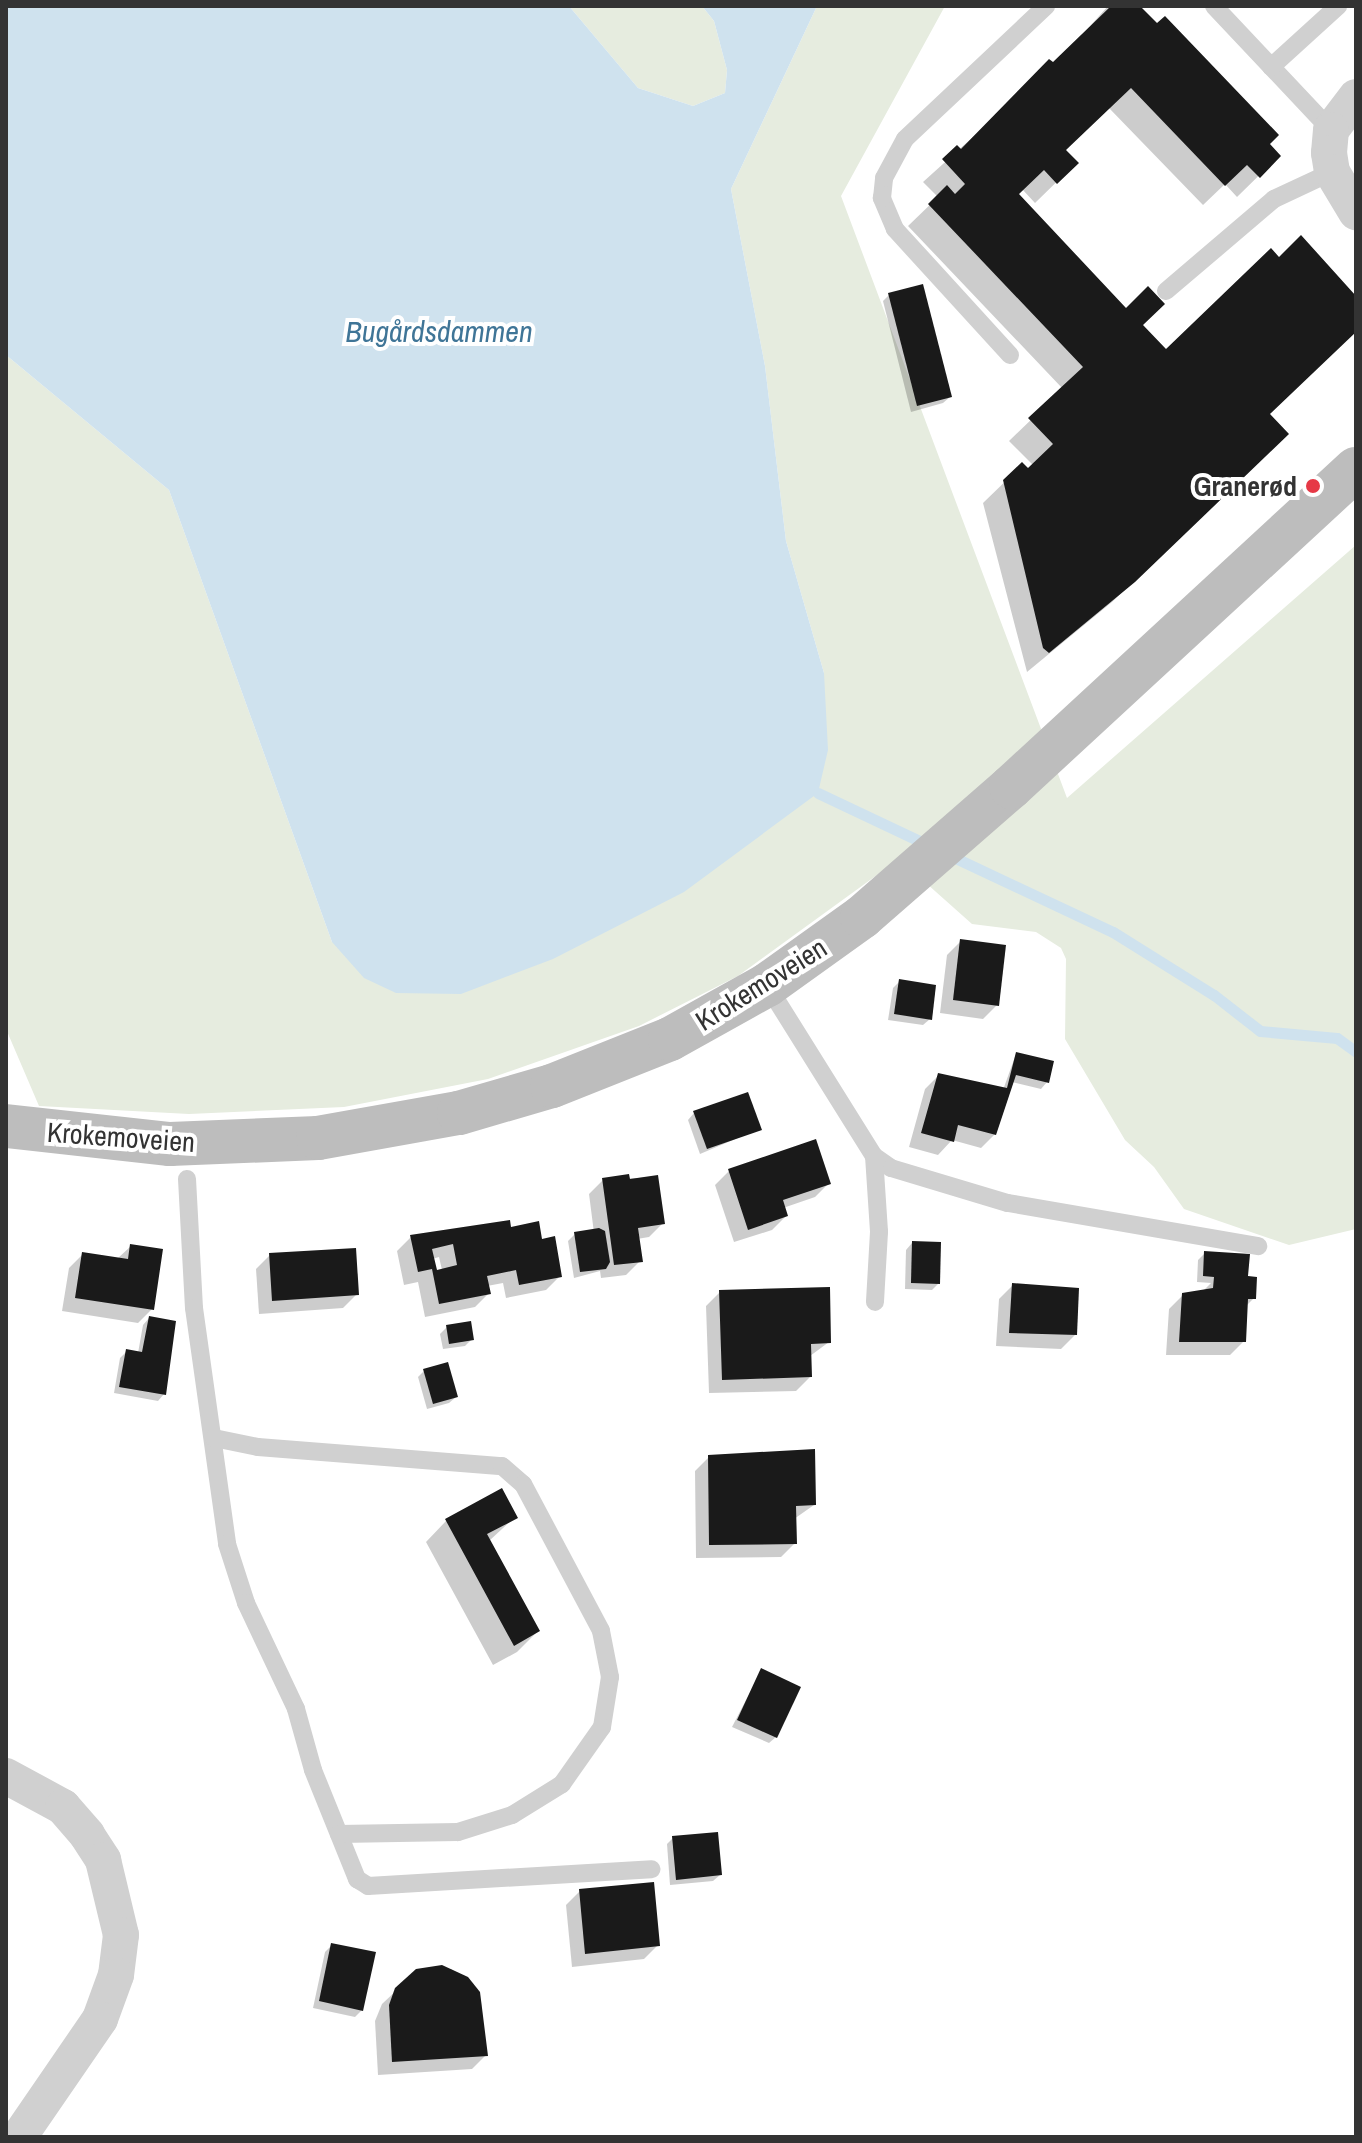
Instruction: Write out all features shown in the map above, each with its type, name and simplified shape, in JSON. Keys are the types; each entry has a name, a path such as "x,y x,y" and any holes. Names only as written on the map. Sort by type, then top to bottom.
{"main road":[{"name":"Krokemoveien","path":"6,1126 170,1144 251,1144 396,1126 539,1090 613,1064 670,1039 767,985 933,857 1356,469"}],"street":[{"path":"1356,97 1331,130 1332,172 1356,212"},
{"path":"6,1776 63,1807 87,1835 103,1860 121,1935 116,1975 100,2019 19,2137"}],"lane":[{"path":"1010,355 895,229 882,198 884,178 905,139 1046,6"},
{"path":"1214,6 1331,130"},
{"path":"1271,67 1338,6"},
{"path":"1166,291 1274,199 1332,172"},
{"path":"767,985 874,1156 891,1168 950,1190 1092,1220 1258,1246"},
{"path":"874,1156 879,1232 875,1302"},
{"path":"187,1179 194,1308 227,1544 237,1579 280,1667 357,1879 368,1886 651,1869"},
{"path":"214,1438 258,1447 502,1466 523,1484 601,1631 610,1677 602,1727 562,1784 512,1815 458,1832 339,1834"}],"shaded area":[{"path":"569,6 702,6 714,21 727,70 725,93 693,106 638,88"},
{"path":"817,6 945,6 841,196 1067,798 1356,545 1356,1229 1289,1245 1184,1209 1154,1167 1125,1140 1065,1039 1066,959 1061,948 1036,932 972,924 899,859 738,976 639,1026 488,1079 344,1107 189,1114 39,1106 6,1029 6,355 169,490 332,942 824,673 786,541 765,366 731,189"}],"water":[{"name":"Bugårdsdammen","path":"6,6 569,6 638,88 693,106 725,93 727,70 714,21 702,6 817,6 731,189 765,366 786,541 824,673 828,750 818,793 684,892 553,959 461,994 396,993 364,978 332,942 169,490 6,355"}],"building":[{"path":"1111,6 1140,6 1157,23 1165,16 1279,135 1270,144 1281,156 1260,178 1247,165 1225,186 1131,88 1066,150 1079,163 1057,184 1044,170 1019,194 1126,308 1148,286 1165,304 1143,325 1166,349 1271,248 1279,257 1301,235 1356,296 1356,332 1270,414 1289,434 1135,582 1049,653 1043,648 1003,480 1022,462 1028,468 1053,444 1028,418 1083,367 928,204 947,185 955,194 965,184 942,159 957,145 961,149 1049,59 1053,62"},
{"path":"923,284 952,397 917,406 888,293"},
{"path":"960,939 1006,945 999,1006 953,1000"},
{"path":"899,979 936,985 932,1020 894,1014"},
{"path":"1016,1052 1054,1061 1049,1083 1016,1075 996,1135 958,1125 954,1142 921,1133 938,1073 1007,1088"},
{"path":"748,1092 762,1130 707,1149 693,1111"},
{"path":"816,1139 831,1184 783,1200 788,1216 748,1230 728,1169"},
{"path":"629,1174 630,1179 658,1175 665,1224 638,1228 643,1262 614,1265 602,1178"},
{"path":"510,1220 511,1227 539,1221 542,1239 555,1236 562,1277 519,1285 516,1270 487,1276 491,1294 439,1304 432,1269 418,1272 410,1235","holes":["453,1244 457,1265 437,1270 432,1249"]},
{"path":"599,1228 605,1231 610,1262 606,1269 580,1272 574,1232"},
{"path":"912,1241 941,1242 940,1284 911,1283"},
{"path":"130,1244 163,1249 154,1310 75,1298 82,1252 128,1259"},
{"path":"356,1248 359,1295 272,1301 269,1253"},
{"path":"1204,1251 1250,1254 1248,1276 1257,1277 1256,1299 1248,1299 1246,1342 1179,1342 1182,1293 1213,1288 1214,1277 1203,1276"},
{"path":"1012,1283 1079,1288 1077,1335 1009,1333"},
{"path":"830,1287 831,1343 811,1344 812,1377 722,1380 719,1290"},
{"path":"149,1316 176,1321 166,1395 119,1387 126,1349 142,1352"},
{"path":"471,1321 474,1340 449,1344 446,1325"},
{"path":"448,1362 458,1397 433,1404 423,1369"},
{"path":"815,1449 816,1505 796,1506 797,1544 709,1545 708,1455"},
{"path":"502,1488 518,1518 487,1534 540,1631 514,1646 445,1519"},
{"path":"761,1668 801,1687 777,1738 737,1720"},
{"path":"718,1832 722,1875 676,1880 672,1836"},
{"path":"654,1882 660,1946 585,1954 579,1889"},
{"path":"331,1943 376,1952 363,2011 319,2001"},
{"path":"442,1965 468,1977 480,1992 488,2056 392,2062 389,2005 395,1988 416,1969"}],"waterway":[{"path":"818,793 930,846"},
{"path":"949,855 1113,932 1214,995 1260,1031 1337,1038 1356,1052"}],"place":[{"name":"Granerød","path":"1313,486"}]}
